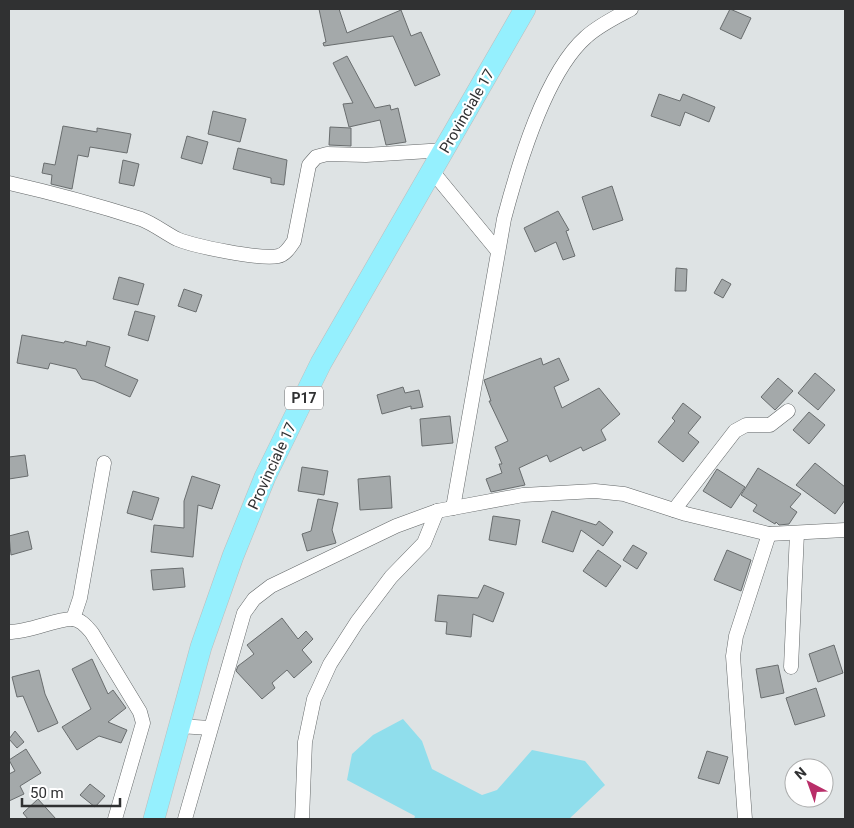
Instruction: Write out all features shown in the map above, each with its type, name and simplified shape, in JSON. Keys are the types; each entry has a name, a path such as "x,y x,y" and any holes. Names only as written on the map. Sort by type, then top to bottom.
{"main road":[{"name":"Provinciale 17","path":"154,819 201,648 230,566 265,477 320,363 525,9"}],"street":[{"path":"454,508 497,250 512,185 533,128 562,66 586,37 602,25 631,9"},
{"path":"9,183 57,194 144,220 178,239 199,246 266,256 279,256 288,250 294,241 309,165 316,158 327,154 445,150"},
{"path":"432,171 497,250"},
{"path":"674,510 735,431 746,424 770,425 788,411"},
{"path":"73,619 80,598 104,463"},
{"path":"185,819 237,630 244,613 254,599 271,586 350,546 437,511 523,495 595,491 624,494 674,510 769,534 845,530"},
{"path":"302,819 305,742 318,690 330,664 357,622 391,577 424,543 437,511"},
{"path":"791,667 797,533"},
{"path":"745,819 733,656 736,636 769,534"},
{"path":"9,632 73,619 83,623 92,632 140,712 143,723 115,819"},
{"path":"179,726 210,728"}],"shaded area":[{"path":"403,719 422,741 432,769 482,795 497,790 532,750 585,761 605,785 569,819 414,819 415,816 347,780 352,754 373,735"}],"building":[{"path":"319,9 339,9 347,33 401,10 411,36 421,32 440,75 415,86 393,36 324,46 323,43 326,42"},
{"path":"730,9 751,18 741,39 720,29"},
{"path":"347,56 375,108 390,105 391,110 398,108 406,142 386,145 380,120 349,127 343,104 353,103 333,63"},
{"path":"659,94 680,101 683,94 715,107 709,122 685,112 680,126 651,116"},
{"path":"213,111 246,119 240,142 208,134"},
{"path":"63,126 97,132 97,128 131,134 127,153 90,147 88,157 78,155 72,189 51,184 52,175 42,173 44,163 55,165"},
{"path":"330,127 351,128 351,146 329,145"},
{"path":"187,136 208,142 202,164 181,158"},
{"path":"238,148 287,160 284,185 271,183 271,178 233,169"},
{"path":"123,160 139,164 134,186 119,183"},
{"path":"612,186 623,220 593,230 582,197"},
{"path":"558,211 569,230 566,231 575,256 563,260 556,242 535,252 524,228"},
{"path":"676,268 687,269 686,291 675,291"},
{"path":"119,277 144,284 138,305 113,299"},
{"path":"722,279 731,284 723,298 714,293"},
{"path":"184,289 202,295 196,312 178,306"},
{"path":"135,311 155,316 148,341 128,335"},
{"path":"22,335 86,346 87,341 110,347 105,366 138,380 130,397 94,381 82,379 76,369 50,363 48,369 17,363"},
{"path":"541,358 543,365 559,358 569,380 554,387 562,408 599,388 620,414 601,430 606,440 583,451 581,447 550,462 547,455 519,468 525,485 491,492 486,479 502,473 499,464 502,464 495,447 508,441 489,401 491,401 484,380"},
{"path":"815,373 835,390 818,410 798,393"},
{"path":"778,378 793,391 775,410 761,397"},
{"path":"403,387 405,393 419,390 423,407 411,409 411,406 382,414 377,395"},
{"path":"683,403 701,417 688,433 699,442 683,462 658,442 675,421 672,418"},
{"path":"809,412 825,425 809,444 793,430"},
{"path":"450,416 453,443 422,446 420,419"},
{"path":"25,455 28,476 9,479 9,457"},
{"path":"815,463 845,487 845,500 835,514 796,485"},
{"path":"302,467 328,471 324,495 298,491"},
{"path":"758,468 801,494 790,507 797,512 789,524 779,525 776,522 775,524 753,511 757,505 741,495"},
{"path":"717,469 745,487 731,508 703,491"},
{"path":"192,476 220,485 212,509 198,505 193,557 151,552 154,525 184,528 184,501"},
{"path":"390,476 392,508 360,510 358,479"},
{"path":"133,491 159,498 152,520 127,513"},
{"path":"318,499 338,503 332,530 336,543 307,551 302,534 311,531"},
{"path":"552,511 596,525 599,521 613,532 603,546 581,530 573,552 542,542"},
{"path":"493,516 520,520 516,545 489,540"},
{"path":"28,531 32,549 11,555 9,536"},
{"path":"633,545 647,553 637,569 623,560"},
{"path":"598,550 621,566 606,587 583,571"},
{"path":"727,550 751,560 741,591 714,580"},
{"path":"183,568 185,587 153,590 151,570"},
{"path":"484,585 504,593 493,622 473,614 471,637 446,634 447,622 435,621 438,595 478,598"},
{"path":"282,618 298,639 306,631 313,639 302,650 312,662 294,678 287,670 272,683 275,688 262,699 236,671 238,666 254,654 247,645"},
{"path":"834,645 843,673 818,682 809,654"},
{"path":"92,659 108,694 113,690 126,708 108,722 127,730 121,743 99,736 77,750 62,727 91,709 72,669"},
{"path":"778,665 784,693 761,698 756,669"},
{"path":"39,670 45,694 58,723 38,732 23,696 17,697 12,677"},
{"path":"816,688 825,716 795,725 786,698"},
{"path":"15,731 24,742 17,748 9,739"},
{"path":"26,749 41,773 20,786 24,794 9,801 9,774 15,771 9,760"},
{"path":"707,751 728,757 719,784 698,778"},
{"path":"90,784 105,796 95,807 80,795"},
{"path":"38,799 56,819 28,819 23,813"}]}
